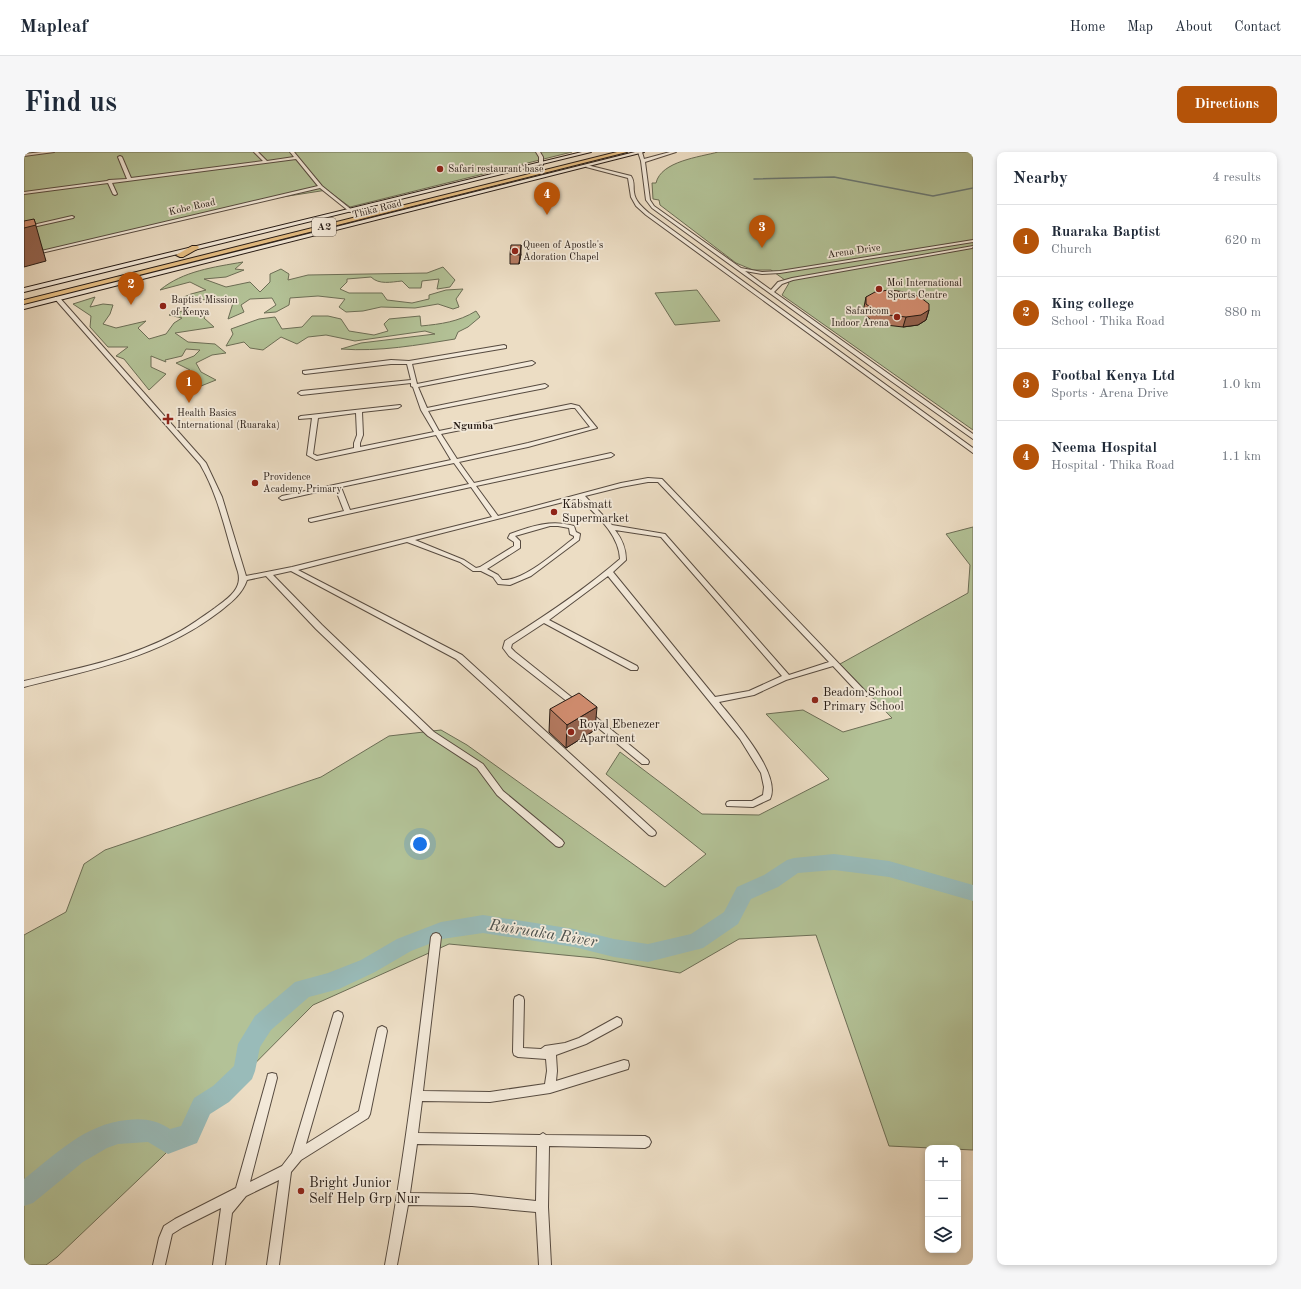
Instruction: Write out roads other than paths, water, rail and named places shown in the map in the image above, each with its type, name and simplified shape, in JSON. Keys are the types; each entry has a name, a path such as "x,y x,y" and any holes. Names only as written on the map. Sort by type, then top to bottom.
{"highway":[{"name":"Thika Road","path":"24,295 602,152"},
{"name":"Thika Road","path":"24,302 624,152"},
{"path":"180,256 195,248"}],"main road":[{"name":"Thika Road","path":"24,290 588,152"},
{"name":"Thika Road","path":"24,307 475,195 640,152"},
{"path":"475,195 497,184"}],"street":[{"path":"24,155 52,152"},
{"path":"256,152 266,162"},
{"path":"292,152 321,187 351,211"},
{"path":"538,152 541,157 541,164"},
{"path":"640,152 643,161 648,200 653,207 973,437"},
{"path":"643,161 674,152"},
{"path":"120,157 129,179"},
{"path":"24,193 296,158"},
{"path":"587,166 630,177 632,191 640,208 973,451"},
{"path":"109,181 115,194"},
{"name":"Kobe Road","path":"24,256 321,187"},
{"path":"649,214 662,213"},
{"path":"24,228 72,217"},
{"name":"Arena Drive","path":"737,267 762,273 780,272 973,241"},
{"name":"Arena Drive","path":"772,292 780,283 792,279 973,247"},
{"path":"24,684 130,658 153,649 173,639 215,612 238,592 243,580 225,516 215,488 203,463 57,298"},
{"path":"305,372 391,362 409,363 504,347"},
{"path":"409,363 413,384 424,410 438,434 496,518"},
{"path":"301,393 413,384 532,363"},
{"path":"424,410 545,386"},
{"path":"301,418 398,406"},
{"path":"282,498 528,445 594,428 577,407 571,406 316,458 311,457 315,416"},
{"path":"357,450 357,443 360,435 359,411"},
{"path":"311,520 474,485 531,471 611,455"},
{"path":"243,580 496,518 621,485 648,480 660,480 864,694"},
{"path":"337,486 348,512"},
{"path":"582,496 612,527 624,555 621,562 544,620 508,643 507,648 512,654 563,693 645,762"},
{"path":"408,540 462,561 475,570 482,568 518,547 517,541 511,538 512,535 543,526 559,524 572,527 573,534 577,534 577,539 522,579 510,583 500,582 496,576 482,568"},
{"path":"612,527 663,535 787,678"},
{"path":"292,569 459,657 652,833"},
{"path":"609,572 743,737 766,773 768,787 767,797 753,804 730,804"},
{"path":"268,574 430,734 480,766 500,793 558,843"},
{"path":"544,620 634,668"},
{"path":"712,700 751,693 787,678 834,663"},
{"path":"391,1265 404,1199 418,1096 420,1064 436,937"},
{"path":"518,1052 519,1000"},
{"path":"297,1156 338,1016"},
{"path":"518,1052 560,1051 578,1044 617,1022"},
{"path":"159,1265 168,1230 179,1223 286,1170 297,1156 364,1114 382,1031"},
{"path":"518,1052 551,1055 552,1071 550,1088"},
{"path":"418,1096 490,1097 550,1088 624,1065"},
{"path":"219,1265 226,1211 241,1193 272,1078"},
{"path":"412,1138 645,1142"},
{"path":"543,1140 542,1207 545,1265"},
{"path":"272,1265 286,1170"},
{"path":"404,1199 472,1200 542,1207"}],"waterway":[{"path":"754,179 834,177 933,196 973,188"},
{"name":"Ruiruaka River","path":"24,1194 75,1153 102,1137 118,1133 150,1131 168,1142 189,1135 202,1106 221,1094 244,1071 249,1044 263,1023 303,989 331,982 368,966 404,945 441,931 483,924 574,938 614,948 648,953 696,942 731,918 744,893 771,881 794,866 834,862 889,869 973,893"}],"place":[{"name":"Safari restaurant base","path":"440,169"},
{"name":"Neema Hospital","path":"547,215"},
{"name":"Footbal Kenya Ltd","path":"762,248"},
{"name":"Queen of Apostle's Adoration Chapel","path":"515,251"},
{"name":"Moi International Sports Centre","path":"879,289"},
{"name":"King college","path":"131,305"},
{"name":"Baptist Mission of Kenya","path":"163,306"},
{"name":"Safaricom Indoor Arena","path":"897,317"},
{"name":"Ruaraka Baptist","path":"189,403"},
{"name":"Health Basics International (Ruaraka)","path":"168,419"},
{"name":"Providence Academy Primary","path":"255,483"},
{"name":"Kabsmatt Supermarket","path":"554,512"},
{"name":"Beadom School Primary School","path":"815,700"},
{"name":"Royal Ebenezer Apartment","path":"571,732"},
{"name":"Bright Junior Self Help Grp Nur","path":"301,1191"}],"district":[{"name":"Ngumba","path":"473,426"}]}
